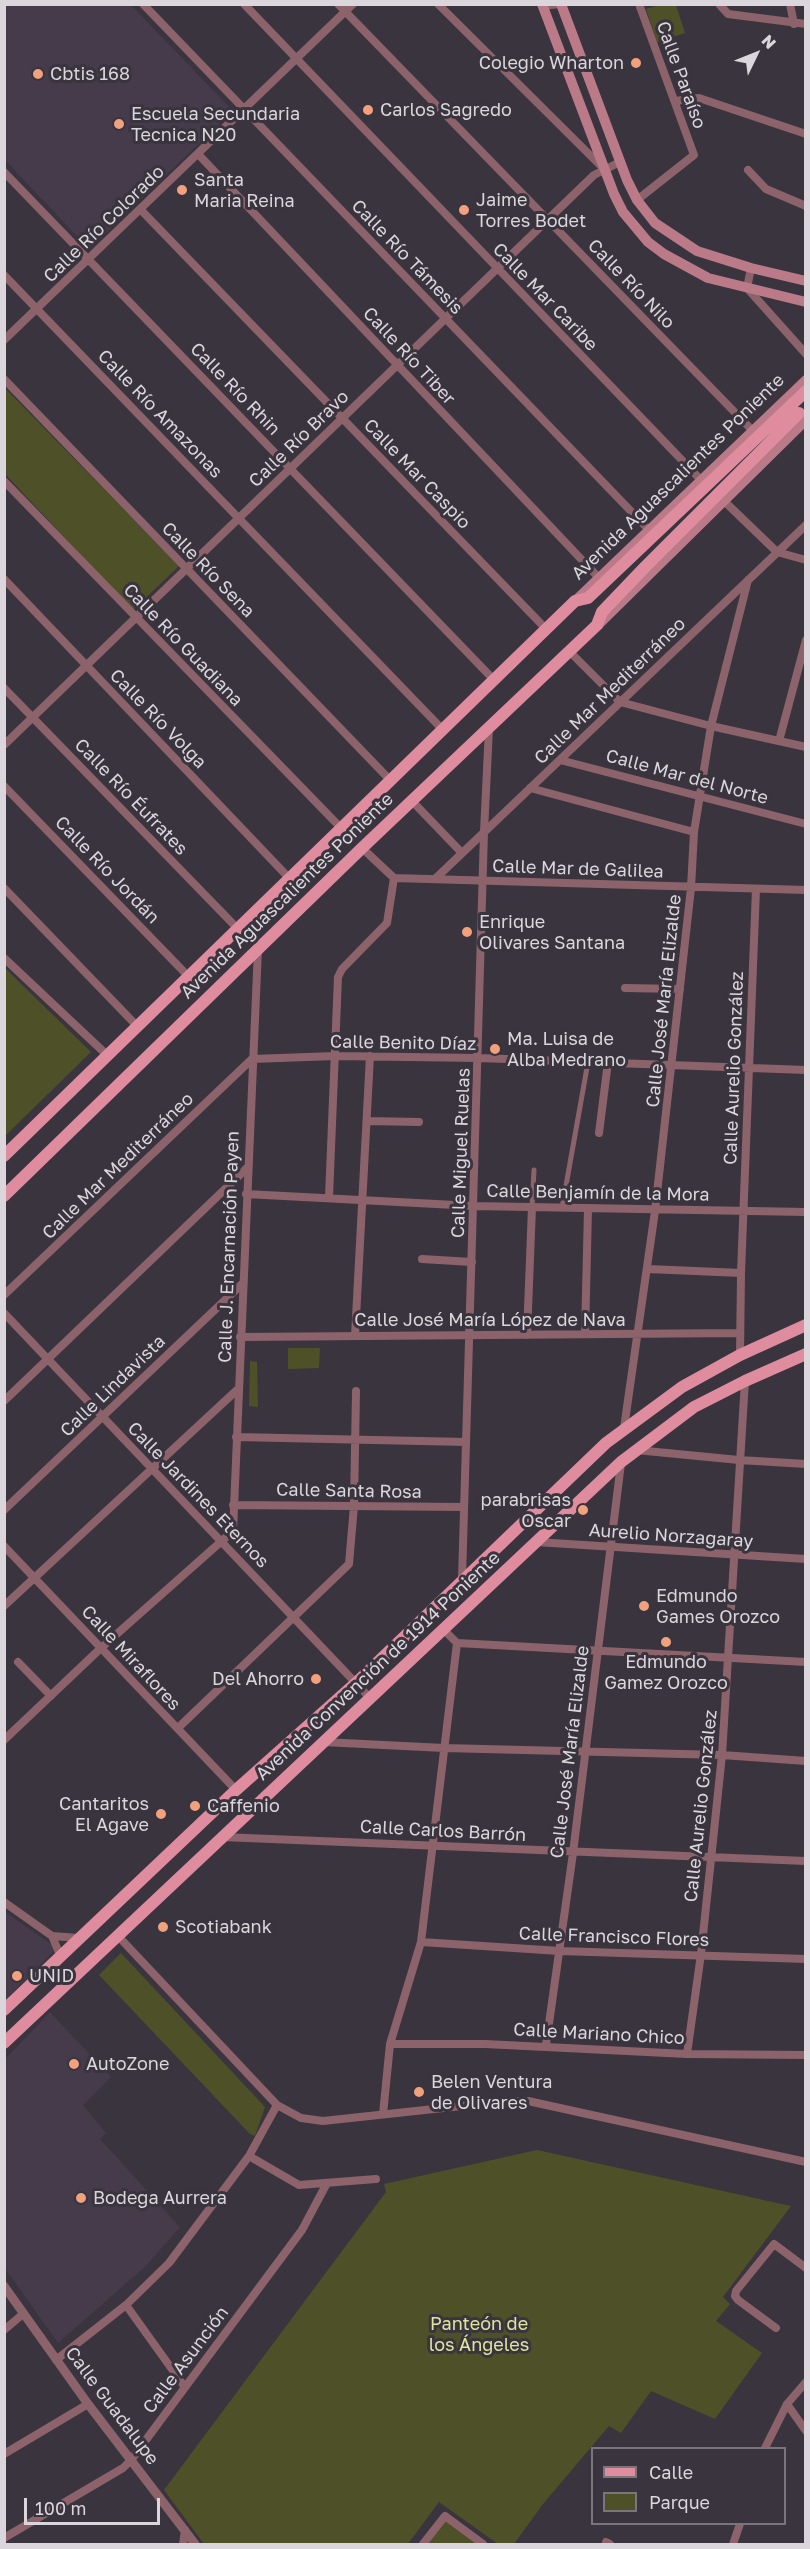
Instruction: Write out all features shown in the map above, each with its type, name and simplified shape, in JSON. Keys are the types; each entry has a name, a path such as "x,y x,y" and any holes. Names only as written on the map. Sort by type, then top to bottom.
{"main road":[{"path":"561,4 620,162 637,200 655,223 697,251 751,268 805,278"},
{"path":"541,5 603,169 623,212 648,242 664,254 701,274 806,302"},
{"name":"Avenida Aguascalientes Poniente","path":"4,1156 237,927 290,879 806,380"},
{"name":"Avenida Aguascalientes Poniente","path":"575,601 588,598 806,391"},
{"name":"Avenida Aguascalientes Poniente","path":"4,1196 362,848 570,652 724,501 802,417"},
{"name":"Avenida Aguascalientes Poniente","path":"597,625 602,612 645,567 802,417"},
{"name":"Avenida Convención de 1914 Poniente","path":"4,2010 237,1790 356,1683 462,1579 624,1428 682,1387 740,1355 806,1325"},
{"name":"Avenida Convención de 1914 Poniente","path":"4,2043 621,1462 694,1407 744,1381 806,1354"}],"street":[{"name":"Calle Río Támesis","path":"143,4 649,530"},
{"name":"Calle Mar Caribe","path":"244,4 701,480"},
{"name":"Calle Río Nilo","path":"338,4 753,430"},
{"name":"Calle Río Colorado","path":"4,339 353,4"},
{"path":"438,4 603,169"},
{"path":"541,5 561,4"},
{"name":"Calle Paraíso","path":"637,200 694,156 639,4"},
{"path":"790,4 794,24"},
{"path":"721,8 728,14 806,24"},
{"path":"675,101 699,98 806,134"},
{"name":"Calle Río Tiber","path":"198,154 599,578"},
{"name":"Calle Río Bravo","path":"4,745 548,220 603,169 620,162"},
{"path":"748,170 766,189 806,206"},
{"name":"Calle Río Rhin","path":"4,172 494,680"},
{"name":"Calle Mar Caspio","path":"140,209 547,630"},
{"path":"751,268 747,288 806,354"},
{"name":"Calle Río Amazonas","path":"4,274 443,730"},
{"name":"Calle Río Sena","path":"4,379 391,781"},
{"name":"Calle Río Guadiana","path":"4,481 342,829"},
{"path":"724,501 777,552 806,560"},
{"name":"Calle Mar Mediterráneo","path":"435,879 806,525"},
{"name":"Calle Río Volga","path":"4,579 290,879"},
{"name":"Calle José María Elizalde","path":"624,1428 655,1211 691,888 694,832 699,795 711,726 748,580"},
{"path":"779,741 806,640"},
{"path":"570,652 620,702 711,726 806,747"},
{"name":"Calle Río Éufrates","path":"4,688 237,927"},
{"name":"Calle Miguel Ruelas","path":"462,1579 489,728"},
{"name":"Calle Mar del Norte","path":"560,760 806,824"},
{"name":"Calle Río Jordán","path":"4,786 188,976"},
{"path":"530,788 694,832"},
{"path":"412,801 462,853"},
{"path":"329,1197 338,978 342,969 387,923 393,878 362,848"},
{"name":"Calle Mar de Galilea","path":"393,878 806,890"},
{"path":"4,888 136,1025"},
{"name":"Calle Aurelio González","path":"740,1355 743,1210 756,889"},
{"name":"Calle J. Encarnación Payen","path":"222,1541 233,1531 258,949"},
{"path":"4,958 107,1055"},
{"path":"625,988 680,989"},
{"name":"Calle Benito Díaz","path":"252,1059 334,1056 478,1058 806,1070"},
{"path":"355,1336 370,1056"},
{"name":"Calle Mar Mediterráneo","path":"4,1295 252,1059"},
{"path":"562,1209 588,1062"},
{"path":"600,1133 608,1062"},
{"path":"367,1120 419,1122"},
{"path":"4,1401 247,1168"},
{"path":"527,1335 534,1170"},
{"name":"Calle Benjamín de la Mora","path":"246,1194 562,1209 806,1212"},
{"path":"585,1334 588,1209"},
{"path":"422,1259 472,1262"},
{"path":"648,1269 741,1273"},
{"name":"Calle Lindavista","path":"4,1510 242,1284"},
{"name":"Calle Jardines Eternos","path":"4,1313 370,1698"},
{"name":"Calle José María López de Nava","path":"240,1337 739,1333"},
{"name":"Calle Aurelio González","path":"687,2054 701,1954 722,1755 744,1381"},
{"path":"4,1606 238,1389"},
{"path":"178,1728 349,1564 354,1506 356,1391"},
{"path":"236,1437 466,1442"},
{"path":"635,1450 739,1461 806,1464"},
{"name":"Calle José María Elizalde","path":"546,2046 586,1753 621,1462"},
{"name":"Calle Santa Rosa","path":"233,1504 464,1507"},
{"path":"4,1740 101,1648 222,1541"},
{"name":"Aurelio Norzagaray","path":"535,1542 806,1560"},
{"name":"Calle Miraflores","path":"4,1546 237,1790"},
{"path":"444,1630 457,1643 806,1662"},
{"path":"383,2114 390,2044 421,1942 457,1643"},
{"path":"18,1662 51,1696"},
{"path":"322,1742 586,1753 722,1755 806,1761"},
{"name":"Calle Carlos Barrón","path":"222,1838 806,1861"},
{"path":"4,1902 52,1936 79,1938"},
{"path":"52,1936 60,1955"},
{"path":"118,1936 277,2105 309,2120 528,2101 806,2162"},
{"name":"Calle Francisco Flores","path":"421,1942 560,1951 806,1959"},
{"name":"Calle Mariano Chico","path":"390,2044 546,2046 687,2054 806,2055"},
{"path":"56,2360 126,2305 169,2263 249,2156 277,2105"},
{"path":"249,2156 299,2185 376,2178"},
{"name":"Calle Asunción","path":"4,2538 123,2468 131,2460 302,2230 327,2183"},
{"path":"776,2328 738,2300 735,2296 736,2291 774,2244 806,2268"},
{"name":"Calle Guadalupe","path":"4,2286 88,2404 195,2544"},
{"path":"126,2305 184,2386"},
{"path":"4,2330 23,2314"},
{"path":"766,2447 787,2404 806,2382"},
{"path":"4,2454 88,2404"},
{"path":"787,2404 806,2431"},
{"path":"423,2544 445,2516 483,2544"},
{"path":"733,2544 739,2525"},
{"path":"183,2544 185,2530"}],"shaded area":[{"name":"Escuela Secundaria Tecnica N20","path":"5,4 131,5 233,111 89,249 5,160"},
{"name":"UNID","path":"5,1912 51,1944 54,1951 5,2000"},
{"path":"50,2012 111,2077 83,2105 106,2133 100,2139 180,2227 146,2266 58,2343 4,2267 5,2059"}],"green space":[{"path":"660,5 676,5 685,33 657,42 646,9"},
{"path":"4,387 179,566 133,610 5,474"},
{"path":"5,968 91,1052 5,1136"},
{"path":"288,1348 320,1348 319,1368 288,1369"},
{"path":"250,1361 257,1362 258,1407 249,1406"},
{"path":"121,1953 265,2107 255,2136 250,2134 99,1975"},
{"name":"Panteón de los Ángeles","path":"537,2150 791,2206 723,2297 730,2304 716,2321 762,2353 715,2419 651,2391 621,2433 609,2426 543,2504 514,2544 498,2544 439,2502 408,2544 204,2544 164,2490 386,2192 384,2184"},
{"path":"446,2519 478,2544 428,2544"}],"place":[{"name":"Colegio Wharton","path":"636,63"},
{"name":"Cbtis 168","path":"38,74"},
{"name":"Carlos Sagredo","path":"368,110"},
{"name":"Escuela Secundaria Tecnica N20","path":"119,124"},
{"name":"Santa Maria Reina","path":"182,190"},
{"name":"Jaime Torres Bodet","path":"464,210"},
{"name":"Enrique Olivares Santana","path":"467,932"},
{"name":"Ma. Luisa de Alba Medrano","path":"495,1049"},
{"name":"parabrisas Oscar","path":"583,1510"},
{"name":"Edmundo Games Orozco","path":"644,1606"},
{"name":"Edmundo Gamez Orozco","path":"666,1642"},
{"name":"Del Ahorro","path":"316,1679"},
{"name":"Caffenio","path":"195,1806"},
{"name":"Cantaritos El Agave","path":"161,1814"},
{"name":"Scotiabank","path":"163,1927"},
{"name":"UNID","path":"17,1976"},
{"name":"AutoZone","path":"74,2064"},
{"name":"Belen Ventura de Olivares","path":"419,2092"},
{"name":"Bodega Aurrera","path":"81,2198"}]}
